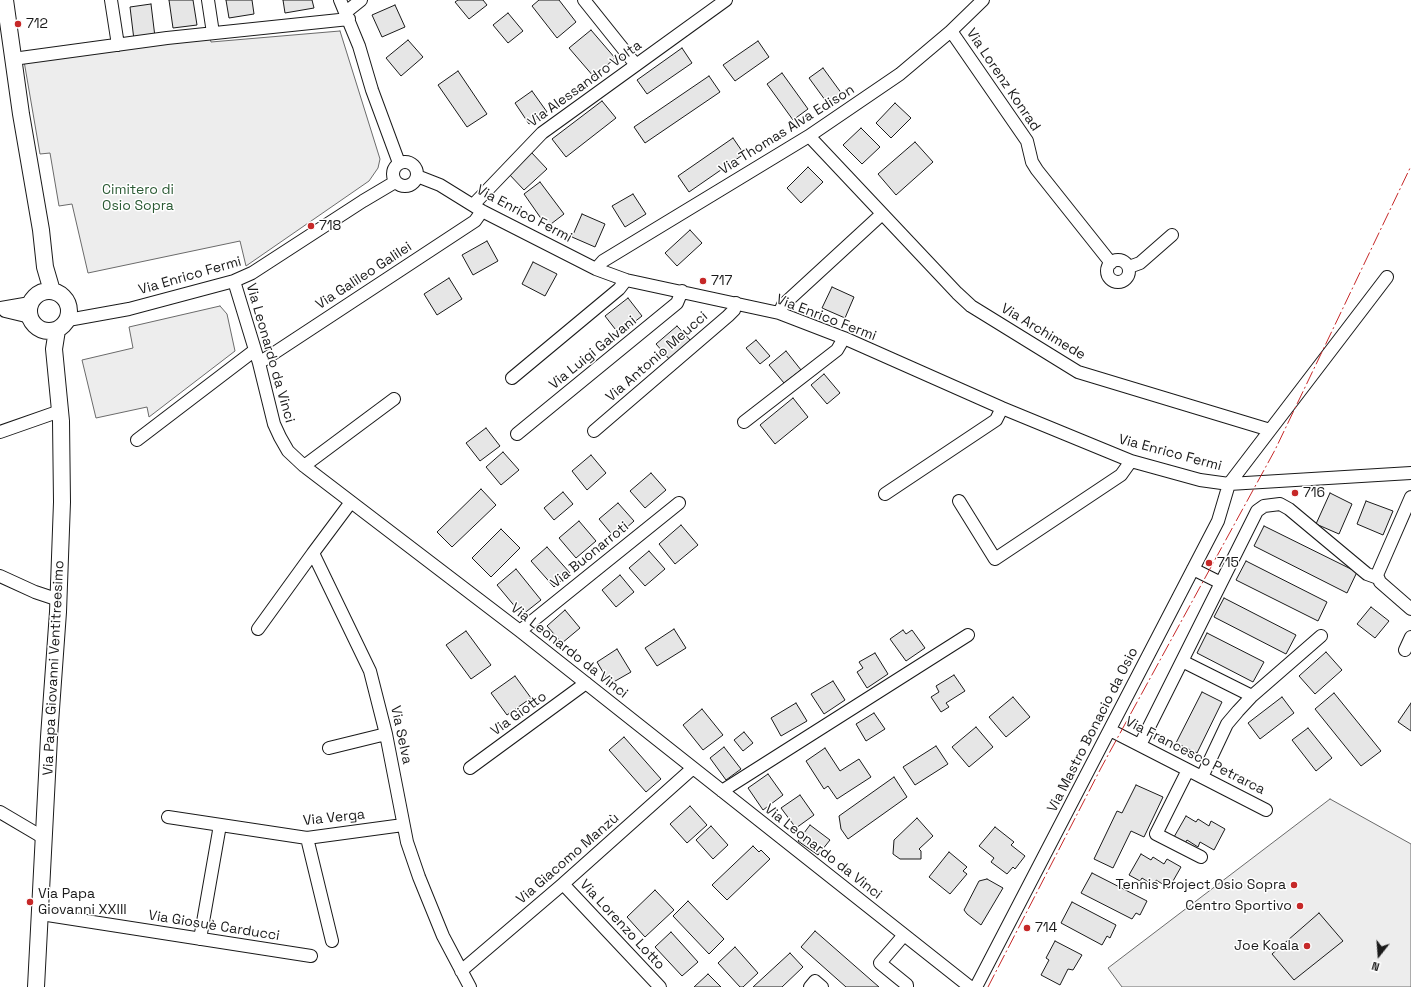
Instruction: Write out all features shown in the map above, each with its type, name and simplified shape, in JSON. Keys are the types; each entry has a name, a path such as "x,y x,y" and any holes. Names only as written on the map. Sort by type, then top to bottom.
{"street":[{"path":"0,309 38,300 45,267 41,230 5,0"},
{"path":"111,0 118,45"},
{"path":"208,0 213,33"},
{"path":"340,0 399,163"},
{"path":"14,58 347,16 361,0"},
{"path":"584,0 636,65"},
{"name":"Via Alessandro Volta","path":"478,208 542,133 726,0"},
{"name":"Via Thomas Alva Edison","path":"596,269 603,261 809,136 900,74 951,31 983,0"},
{"name":"Via Lorenz Konrad","path":"951,31 1027,141 1032,162 1037,170 1111,263"},
{"name":"Via Archimede","path":"809,136 971,306 1063,365 1078,372 1270,430"},
{"path":"405,162 414,166 417,176 410,185 401,186 395,182 392,177 393,170 399,163 405,162"},
{"name":"Via Enrico Fermi","path":"417,176 440,185 478,208 596,269 626,280 779,313 844,338 1002,408 1130,461 1200,480 1229,484 1411,473"},
{"name":"Via Enrico Fermi","path":"60,322 88,315 129,308 234,281 252,274 363,201 395,182"},
{"name":"Via Galileo Galilei","path":"259,363 475,221 478,208"},
{"path":"779,313 782,305 882,214"},
{"path":"1129,267 1140,263 1172,235"},
{"path":"1120,260 1129,267 1128,278 1120,282 1115,282 1112,280 1107,273 1111,263 1120,260"},
{"path":"1229,484 1387,277"},
{"path":"512,378 619,289 626,280"},
{"name":"Via Leonardo da Vinci","path":"234,281 259,363 274,424 288,451 304,466 520,631 970,987"},
{"name":"Via Luigi Galvani","path":"517,434 677,303 682,291"},
{"name":"Via Papa Giovanni Ventitreesimo","path":"36,987 58,600 62,502 60,412 54,349 66,299 62,295 38,300 35,326 60,322"},
{"name":"Via Antonio Meucci","path":"594,431 728,316 734,310 736,303"},
{"path":"744,422 837,350 844,338"},
{"path":"137,440 255,350"},
{"path":"304,466 394,399"},
{"path":"885,494 996,420 1002,408"},
{"path":"0,432 60,412"},
{"path":"959,501 996,559 1121,475 1130,461"},
{"name":"Via Mastro Bonacio da Osio","path":"976,987 1218,521 1229,484"},
{"path":"1411,498 1379,566 1377,575 1380,582 1411,609"},
{"path":"258,629 352,502"},
{"name":"Via Buonarroti","path":"520,631 679,502"},
{"path":"1140,745 1257,511 1264,506 1280,504 1290,509 1367,574 1378,578"},
{"name":"Via Selva","path":"313,553 370,670 386,734 403,825 419,878 446,943 470,987"},
{"path":"1193,569 1221,583"},
{"path":"0,576 35,592 58,600"},
{"path":"722,791 968,636"},
{"path":"1202,777 1228,724 1252,696 1321,636"},
{"path":"1405,650 1411,637"},
{"path":"1182,661 1252,696"},
{"name":"Via Giotto","path":"470,768 586,683"},
{"name":"Via Francesco Petrarca","path":"1110,730 1266,810"},
{"path":"329,748 386,734"},
{"name":"Via Giacomo Manzù","path":"461,971 563,884 694,768"},
{"path":"1188,770 1156,834 1201,858"},
{"path":"0,812 44,838"},
{"name":"Via Verga","path":"168,817 307,838 403,825"},
{"path":"200,939 220,825"},
{"path":"307,838 332,941"},
{"name":"Via Lorenzo Lotto","path":"563,884 660,987"},
{"name":"Via Giosuè Carducci","path":"41,914 311,956"},
{"path":"904,935 880,963 907,985 907,987"},
{"path":"810,987 815,981 822,987"}],"shaded area":[{"path":"340,31 380,159 378,168 369,181 246,266 240,241 88,273 72,204 59,206 50,153 40,154 24,61 210,38 211,42"},
{"path":"220,306 227,314 235,351 149,417 147,407 96,418 82,360 133,348 129,327"},
{"name":"Centro Sportivo","path":"1330,799 1411,844 1411,987 1122,987 1108,968"}],"building":[{"path":"169,0 193,0 197,25 173,28"},
{"path":"226,0 252,0 254,14 229,18"},
{"path":"283,0 312,0 314,8 285,13"},
{"path":"458,0 483,0 487,5 469,19 455,2"},
{"path":"539,0 559,0 576,22 557,38 532,6"},
{"path":"151,4 155,37 134,40 130,7"},
{"path":"395,5 405,27 382,37 372,15"},
{"path":"508,13 523,31 508,43 493,25"},
{"path":"591,30 615,58 594,77 569,48"},
{"path":"408,40 423,57 401,76 386,58"},
{"path":"758,41 769,57 735,81 723,65"},
{"path":"682,48 692,63 647,94 637,80"},
{"path":"823,68 842,94 828,104 809,78"},
{"path":"458,71 487,114 467,127 438,85"},
{"path":"782,73 808,109 793,120 767,84"},
{"path":"709,76 720,92 645,143 634,127"},
{"path":"532,91 547,112 529,124 515,103"},
{"path":"602,101 616,118 566,157 552,139"},
{"path":"895,103 911,118 891,138 876,123"},
{"path":"861,128 880,147 862,164 843,145"},
{"path":"733,138 744,154 689,192 678,176"},
{"path":"915,142 933,162 896,195 878,174"},
{"path":"531,152 547,169 524,190 508,173"},
{"path":"808,167 823,182 801,203 787,188"},
{"path":"540,182 564,214 547,227 524,194"},
{"path":"633,194 646,214 625,227 612,206"},
{"path":"582,214 605,224 595,247 572,237"},
{"path":"690,230 702,243 677,266 665,253"},
{"path":"487,241 498,261 473,275 462,255"},
{"path":"533,262 557,274 545,296 522,284"},
{"path":"449,278 462,299 437,315 424,294"},
{"path":"832,287 854,297 845,318 822,308"},
{"path":"628,298 642,316 619,334 605,316"},
{"path":"677,326 692,342 671,361 656,344"},
{"path":"756,340 770,356 760,364 746,348"},
{"path":"786,351 801,370 784,383 769,365"},
{"path":"824,374 840,393 827,404 811,385"},
{"path":"793,398 808,417 775,444 760,425"},
{"path":"486,428 500,446 480,461 466,443"},
{"path":"503,452 519,470 501,485 486,467"},
{"path":"591,455 606,473 587,490 572,471"},
{"path":"651,473 666,490 645,508 630,491"},
{"path":"481,489 496,505 452,547 437,532"},
{"path":"563,492 573,504 554,520 544,508"},
{"path":"1330,493 1352,504 1339,534 1316,524"},
{"path":"1366,501 1393,511 1383,535 1357,524"},
{"path":"618,503 634,521 615,538 599,519"},
{"path":"579,521 596,541 576,558 559,538"},
{"path":"681,525 698,545 675,564 659,544"},
{"path":"1264,526 1357,572 1347,593 1254,546"},
{"path":"501,529 520,548 491,577 472,558"},
{"path":"547,547 570,573 554,587 531,561"},
{"path":"649,551 665,569 645,586 629,568"},
{"path":"1246,561 1327,602 1318,621 1236,580"},
{"path":"516,569 541,600 522,615 497,585"},
{"path":"620,575 634,592 616,607 602,590"},
{"path":"1224,598 1296,635 1286,654 1214,617"},
{"path":"1371,607 1389,621 1375,638 1357,624"},
{"path":"565,610 580,628 562,643 547,626"},
{"path":"674,629 686,648 657,666 645,648"},
{"path":"903,630 906,634 912,630 925,648 906,661 890,639"},
{"path":"466,631 491,665 471,679 446,645"},
{"path":"1207,633 1264,662 1253,682 1197,653"},
{"path":"617,649 631,672 610,684 597,662"},
{"path":"1326,652 1342,670 1315,694 1299,676"},
{"path":"875,653 888,674 867,688 857,672 863,668 859,662"},
{"path":"954,675 965,691 946,703 949,707 941,712 931,697 939,692 936,686"},
{"path":"515,676 531,698 507,715 491,693"},
{"path":"833,681 845,700 824,714 811,694"},
{"path":"1202,692 1222,702 1197,753 1176,743"},
{"path":"1334,693 1381,751 1361,766 1315,709"},
{"path":"1013,697 1030,717 1006,737 989,717"},
{"path":"1282,697 1294,713 1260,739 1248,723"},
{"path":"796,703 807,721 781,736 771,718"},
{"path":"1411,703 1411,731 1398,722"},
{"path":"702,709 723,735 703,750 683,725"},
{"path":"874,713 885,729 866,741 856,724"},
{"path":"976,727 993,747 969,767 952,747"},
{"path":"1308,728 1332,758 1316,771 1292,740"},
{"path":"744,732 753,743 743,751 734,740"},
{"path":"624,737 661,779 646,792 609,750"},
{"path":"936,746 948,764 915,785 903,767"},
{"path":"724,747 741,769 726,780 710,758"},
{"path":"825,748 840,771 859,759 871,777 837,799 828,786 824,789 806,761"},
{"path":"768,774 783,795 763,810 748,788"},
{"path":"894,777 907,797 848,839 841,829 839,816"},
{"path":"1136,785 1163,797 1144,837 1131,831 1113,868 1094,859 1117,811 1122,813"},
{"path":"800,795 814,815 796,828 781,808"},
{"path":"690,806 707,825 687,843 670,824"},
{"path":"1186,816 1196,822 1198,819 1209,826 1211,821 1225,829 1214,850 1200,842 1198,847 1187,840 1185,843 1174,837"},
{"path":"917,818 933,836 919,849 921,851 921,859 900,859 893,854 894,840"},
{"path":"810,825 830,840 818,855 798,841"},
{"path":"711,826 728,845 713,859 696,840"},
{"path":"995,827 1014,842 1011,845 1025,856 1015,869 1013,867 1007,874 991,862 994,858 979,846"},
{"path":"753,846 759,852 761,850 770,859 727,900 712,885"},
{"path":"949,852 967,867 963,871 967,874 950,894 929,877"},
{"path":"1141,854 1151,860 1153,857 1164,864 1167,859 1181,867 1169,888 1156,880 1153,885 1142,878 1140,881 1129,875"},
{"path":"1092,873 1147,901 1140,915 1136,913 1132,919 1081,893"},
{"path":"987,879 1003,888 981,925 964,910 979,881"},
{"path":"655,890 674,910 645,937 627,917"},
{"path":"688,901 724,939 709,954 673,916"},
{"path":"1072,902 1116,925 1110,938 1107,936 1102,945 1061,923"},
{"path":"1319,913 1343,941 1294,980 1272,954"},
{"path":"815,931 879,987 846,987 801,947"},
{"path":"671,932 698,962 682,976 655,947"},
{"path":"1055,941 1082,955 1073,970 1068,969 1060,985 1041,975 1049,960 1046,958"},
{"path":"735,947 758,973 743,987 740,987 718,963"},
{"path":"790,953 803,967 782,987 753,987"},
{"path":"708,974 721,987 694,987"}],"power":[{"path":"988,987 1101,768 1275,450 1411,166"}],"place":[{"name":"712","path":"18,24"},
{"name":"718","path":"311,226"},
{"name":"717","path":"703,281"},
{"name":"716","path":"1295,493"},
{"name":"715","path":"1209,563"},
{"name":"Tennis Project Osio Sopra","path":"1294,885"},
{"name":"Via Papa Giovanni XXIII","path":"30,902"},
{"name":"Centro Sportivo","path":"1300,906"},
{"name":"714","path":"1027,928"},
{"name":"Joe Koala","path":"1307,946"}],"park label":[{"name":"Cimitero di Osio Sopra","path":"138,198"}]}
